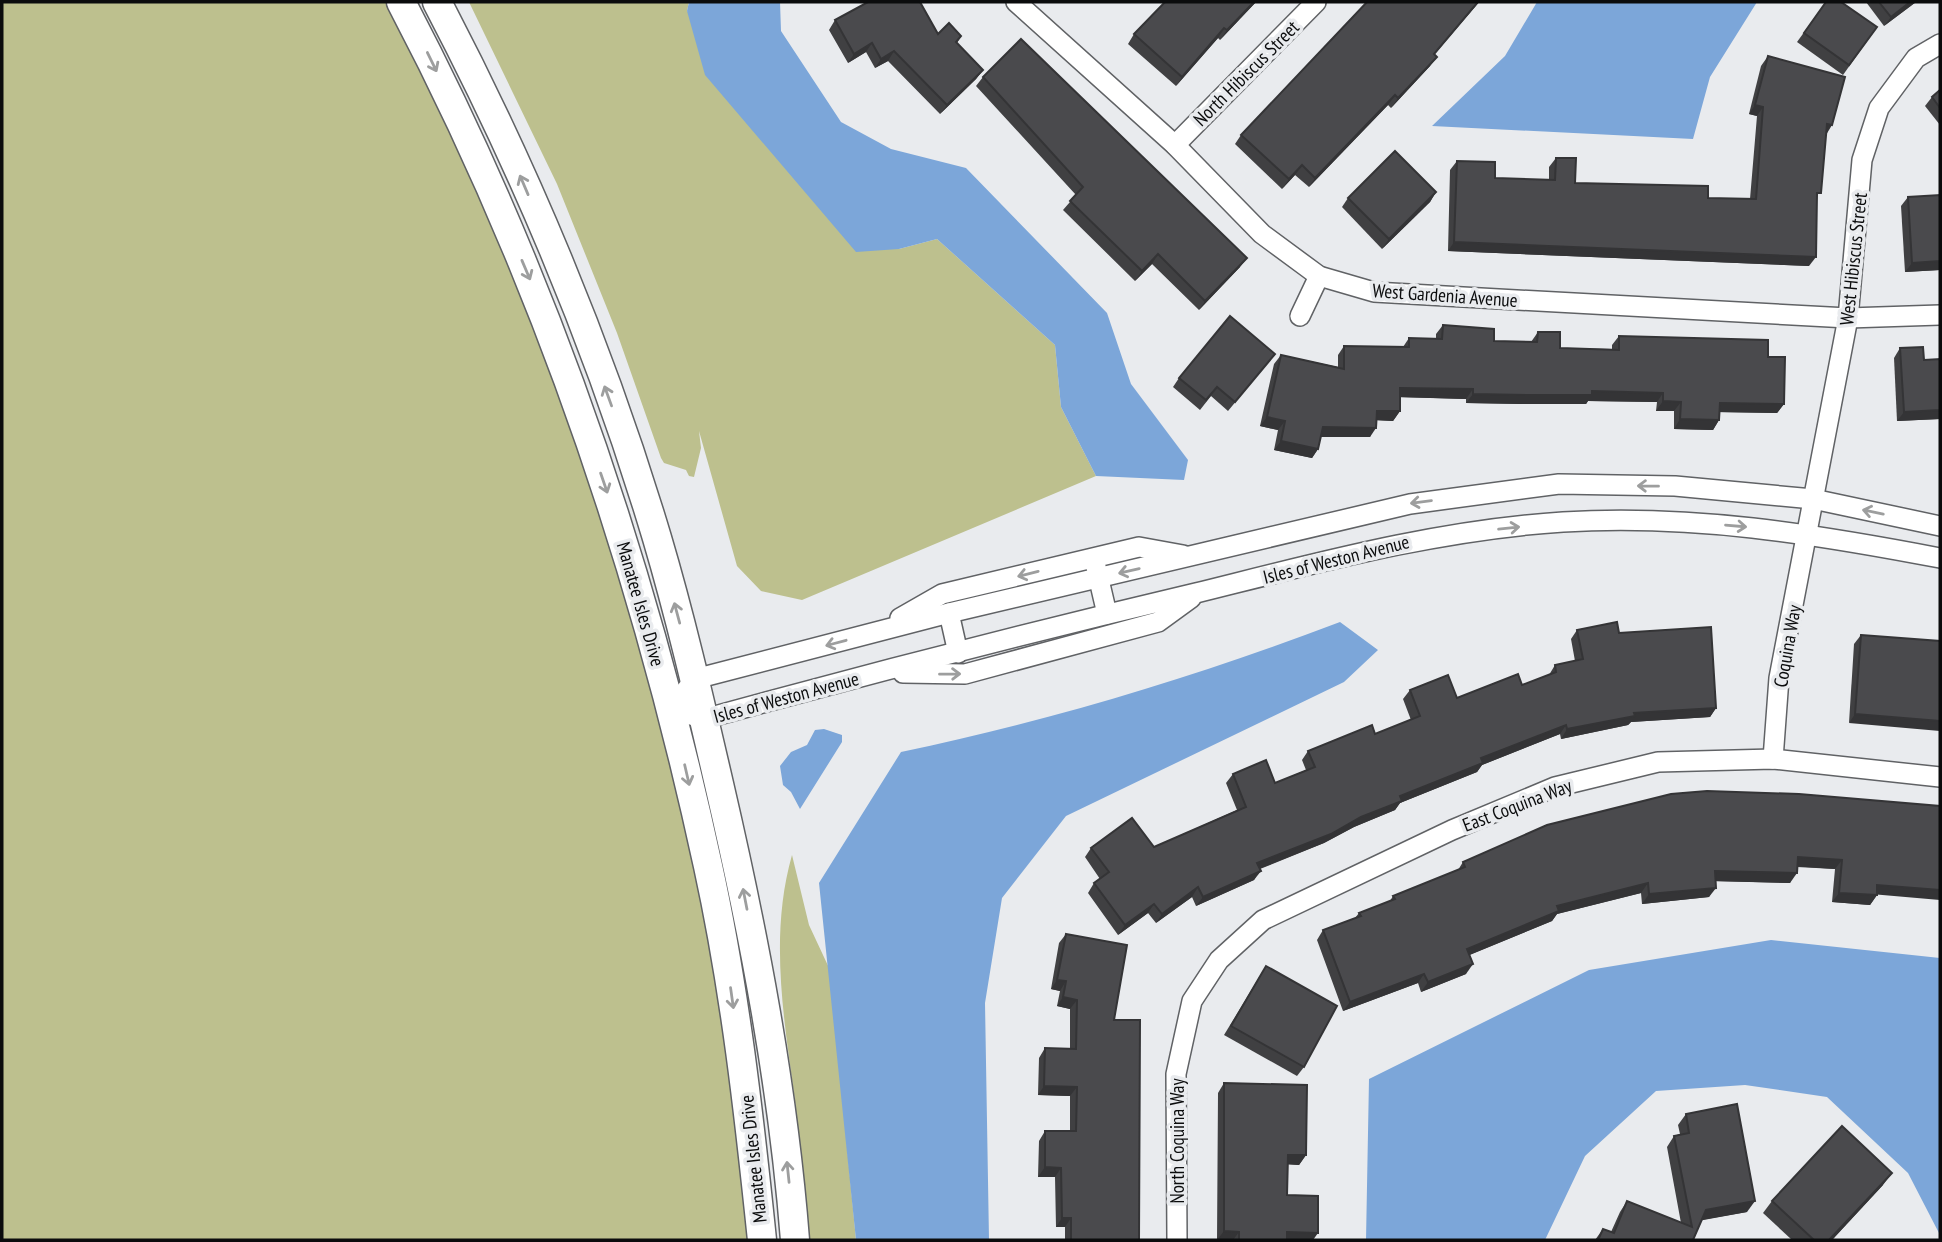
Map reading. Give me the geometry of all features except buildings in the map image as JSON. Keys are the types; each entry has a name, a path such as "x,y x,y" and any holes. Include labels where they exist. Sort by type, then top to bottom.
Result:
{"street":[{"name":"Manatee Isles Drive","path":"401,2 494,194 545,317 618,522 671,709 709,868 747,1100 762,1240"},
{"name":"Manatee Isles Drive","path":"438,2 523,181 577,313 656,537 695,679 760,975 779,1087 795,1240"},
{"name":"West Gardenia Avenue","path":"1016,2 1175,145 1262,234 1319,276 1374,292 1848,318 1940,315"},
{"name":"North Hibiscus Street","path":"1175,145 1316,2"},
{"name":"West Hibiscus Street","path":"1807,533 1848,318 1862,160 1879,108 1916,58 1940,44"},
{"path":"1300,316 1319,276"},
{"name":"Isles of Weston Avenue","path":"1940,526 1813,499 1675,486 1559,484 1410,504 949,612 695,679 671,709 704,719 1107,614 1422,538 1562,522 1678,521 1807,533 1940,558"},
{"name":"Coquina Way","path":"1773,759 1779,678 1807,533"},
{"path":"875,632 943,594 1139,547 1191,557"},
{"path":"1094,558 1107,614"},
{"path":"881,672 965,674 1158,622 1202,591"},
{"path":"949,612 958,653"},
{"name":"East Coquina Way","path":"1192,1001 1219,960 1263,920 1452,830 1555,787 1658,762 1773,759 1940,777"},
{"name":"North Coquina Way","path":"1177,1240 1176,1074 1192,1001"}],"green space":[{"path":"2,2 401,2 494,194 671,709 762,1240 2,1240"},
{"path":"469,2 689,2 687,11 899,249 937,239 1055,345 1061,407 1096,476 802,600 761,591 737,566 699,431 701,448 694,477 689,476 686,470 664,463 661,458 617,333 557,184"},
{"path":"792,855 809,925 830,970 856,1240 806,1240 797,1118 781,978 781,916"}],"water":[{"path":"689,2 780,2 781,31 841,122 891,149 966,168 1107,313 1131,384 1188,460 1184,480 1096,476 1061,407 1055,345 937,239 899,249 856,252 705,75 687,11"},
{"path":"1537,2 1757,2 1710,77 1693,139 1432,126 1505,56"},
{"path":"1340,622 1378,650 1344,682 1066,816 1002,898 985,1003 989,1240 856,1240 819,883 901,752 1123,696"},
{"path":"824,729 842,735 842,742 800,809 791,792 783,785 780,766 791,752 807,745 815,730"},
{"path":"1771,940 1940,958 1940,1235 1908,1173 1827,1097 1745,1085 1656,1091 1585,1156 1545,1240 1366,1240 1369,1079 1589,970"}]}
